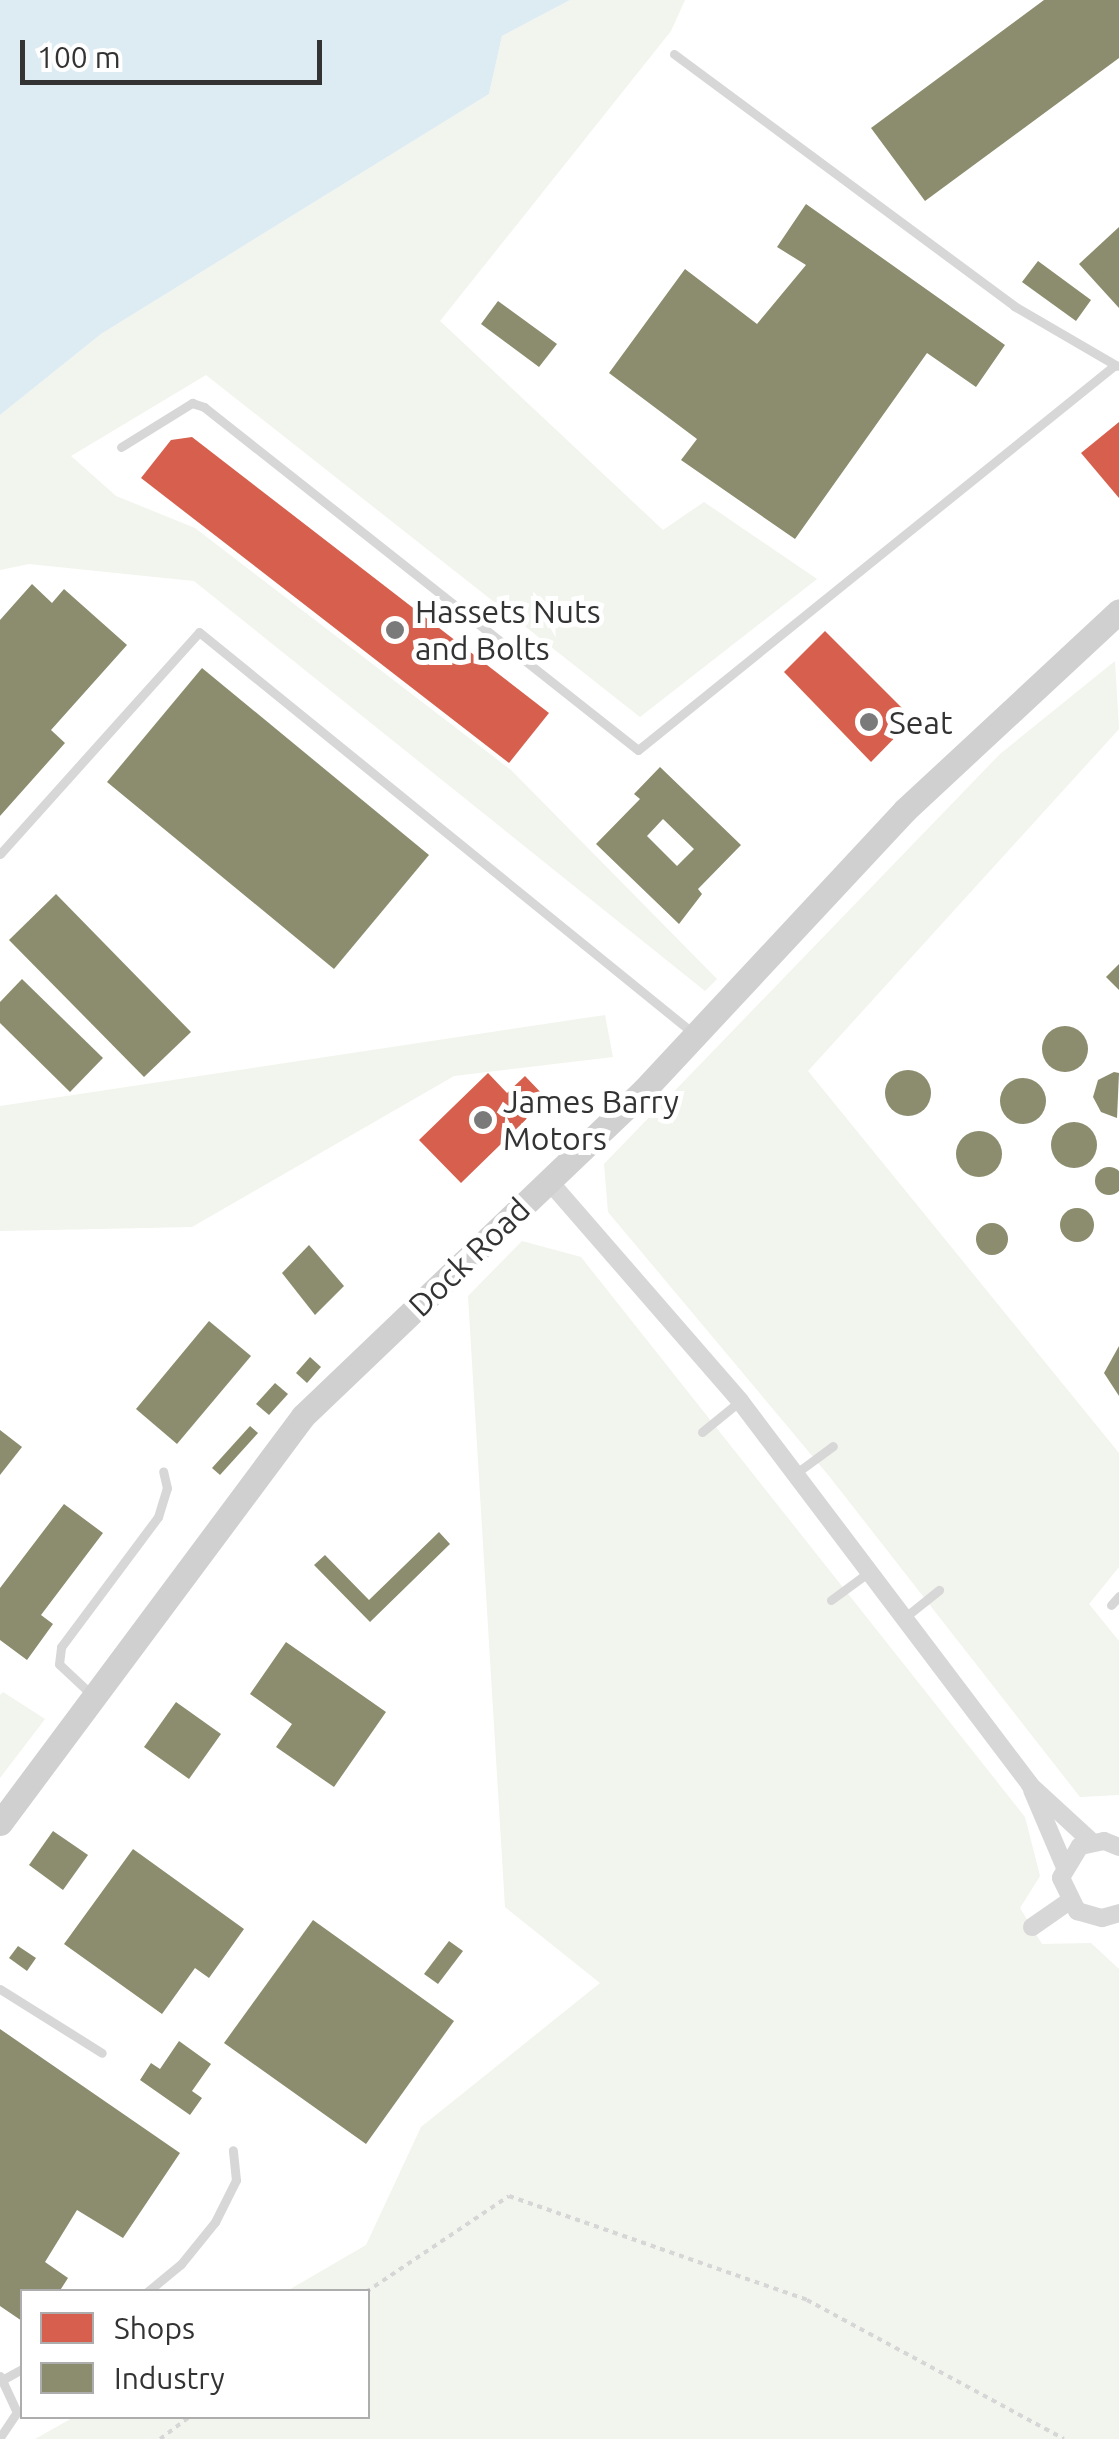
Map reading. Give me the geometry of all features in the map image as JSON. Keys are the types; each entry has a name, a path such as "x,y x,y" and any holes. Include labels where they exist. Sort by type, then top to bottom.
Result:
{"main road":[{"name":"Dock Road","path":"0,1823 303,1416 695,1034 905,810 1116,619"}],"street":[{"path":"548,1181 740,1401 1030,1785 1064,1865 1068,1902 1089,1917 1118,1917"},
{"path":"1030,1785 1108,1841 1064,1865"},
{"path":"1032,1927 1068,1902"}],"lane":[{"path":"121,446 192,404 204,407 638,750 1117,366 1014,306 674,54"},
{"path":"0,854 199,632 695,1034"},
{"path":"702,1432 740,1401"},
{"path":"796,1474 833,1446"},
{"path":"94,1696 59,1664 62,1647 158,1517 167,1488 164,1470"},
{"path":"831,1600 869,1572"},
{"path":"904,1618 939,1590"},
{"path":"0,1989 102,2052"},
{"path":"151,2289 215,2222 236,2180 233,2150"},
{"path":"0,2437 17,2412 1,2378"}],"path":[{"path":"370,2289 509,2196 808,2300 1064,2439"},
{"path":"160,2439 186,2419"}],"shaded area":[{"path":"0,0 570,0 502,36 489,94 101,334 0,415"},
{"path":"570,0 685,0 671,31 440,321 663,530 704,502 817,579 640,717 206,375 71,456 116,496 195,528 511,770 717,979 705,991 194,581 29,564 0,570 0,415 101,334 489,94 502,36"},
{"path":"1115,661 1119,729 808,1071 1119,1453 1119,1567 1089,1604 1119,1641 1119,1795 1080,1797 829,1476 608,1212 604,1164 1000,754"},
{"path":"605,1015 613,1057 454,1076 192,1227 0,1231 0,1106"},
{"path":"522,1241 581,1257 1025,1817 1040,1876 1020,1908 1042,1944 1091,1943 1119,1969 1119,2439 35,2439 70,2419 370,2419 370,2289 290,2289 366,2245 421,2127 600,1983 505,1907 468,1296"},
{"path":"3,1692 45,1719 0,1778 0,1695"}],"building: Shops":[{"path":"1119,422 1119,498 1081,453"},
{"path":"192,437 549,713 509,763 141,478 171,440"},
{"path":"825,631 913,719 871,762 784,672"},
{"name":"James Barry Motors","path":"488,1073 507,1093 525,1076 547,1099 461,1183 419,1140"}],"building: Industry":[{"path":"1044,0 1119,0 1119,58 925,201 871,128"},
{"path":"806,204 1005,345 976,387 927,353 795,539 681,460 697,439 609,373 685,269 757,324 806,265 777,247"},
{"path":"1119,227 1119,308 1079,264"},
{"path":"1038,261 1091,300 1076,321 1022,282"},
{"path":"498,301 557,344 539,367 481,324"},
{"path":"32,584 52,603 64,589 127,645 51,730 65,743 0,816 0,620"},
{"path":"202,668 429,855 334,969 107,782"},
{"path":"660,767 741,845 698,889 702,894 679,924 596,844 640,799 634,794","holes":["663,819 694,849 677,866 647,836"]},
{"path":"56,894 191,1032 144,1077 9,940"},
{"path":"1119,964 1119,990 1106,977"},
{"path":"22,979 103,1058 70,1092 0,1023 0,1002"},
{"path":"1065,1026 1081,1033 1088,1049 1081,1065 1065,1072 1049,1065 1042,1049 1049,1033"},
{"path":"908,1070 924,1077 931,1093 924,1109 908,1116 892,1109 885,1093 892,1077"},
{"path":"1119,1073 1117,1118 1101,1112 1093,1097 1098,1080"},
{"path":"1023,1078 1039,1085 1046,1101 1039,1117 1023,1124 1007,1117 1000,1101 1007,1085"},
{"path":"1074,1122 1090,1129 1097,1145 1090,1161 1074,1168 1058,1161 1051,1145 1058,1129"},
{"path":"979,1131 995,1138 1002,1154 995,1170 979,1177 963,1170 956,1154 963,1138"},
{"path":"1109,1167 1119,1171 1119,1191 1109,1195 1099,1191 1095,1181 1099,1171"},
{"path":"1077,1208 1089,1213 1094,1225 1089,1237 1077,1242 1065,1237 1060,1225 1065,1213"},
{"path":"992,1223 1003,1228 1008,1239 1003,1250 992,1255 981,1250 976,1239 981,1228"},
{"path":"309,1245 344,1286 315,1315 282,1273"},
{"path":"209,1321 251,1356 177,1444 136,1409"},
{"path":"1119,1346 1119,1396 1104,1373"},
{"path":"310,1357 321,1367 307,1383 296,1373"},
{"path":"275,1383 288,1394 269,1415 256,1404"},
{"path":"250,1426 258,1433 220,1475 212,1468"},
{"path":"0,1430 22,1447 0,1475"},
{"path":"64,1504 103,1533 41,1615 53,1624 27,1660 0,1640 0,1588"},
{"path":"439,1532 450,1544 370,1622 314,1565 325,1555 369,1600"},
{"path":"286,1642 386,1712 334,1787 276,1747 292,1724 250,1694"},
{"path":"176,1702 221,1734 189,1779 144,1747"},
{"path":"53,1831 88,1855 63,1890 29,1865"},
{"path":"133,1849 244,1929 209,1978 195,1968 162,2014 64,1944"},
{"path":"313,1920 454,2021 366,2144 224,2043"},
{"path":"449,1941 463,1951 438,1984 424,1974"},
{"path":"18,1946 36,1958 27,1971 9,1958"},
{"path":"0,2029 180,2153 123,2238 77,2210 45,2262 68,2278 61,2289 20,2289 20,2320 0,2306"},
{"path":"179,2041 211,2064 192,2091 202,2098 190,2115 140,2080 151,2063 160,2069"}],"place":[{"name":"Hassets Nuts and Bolts","path":"395,630"},
{"name":"Seat","path":"869,722"},
{"name":"James Barry Motors","path":"483,1120"}]}
